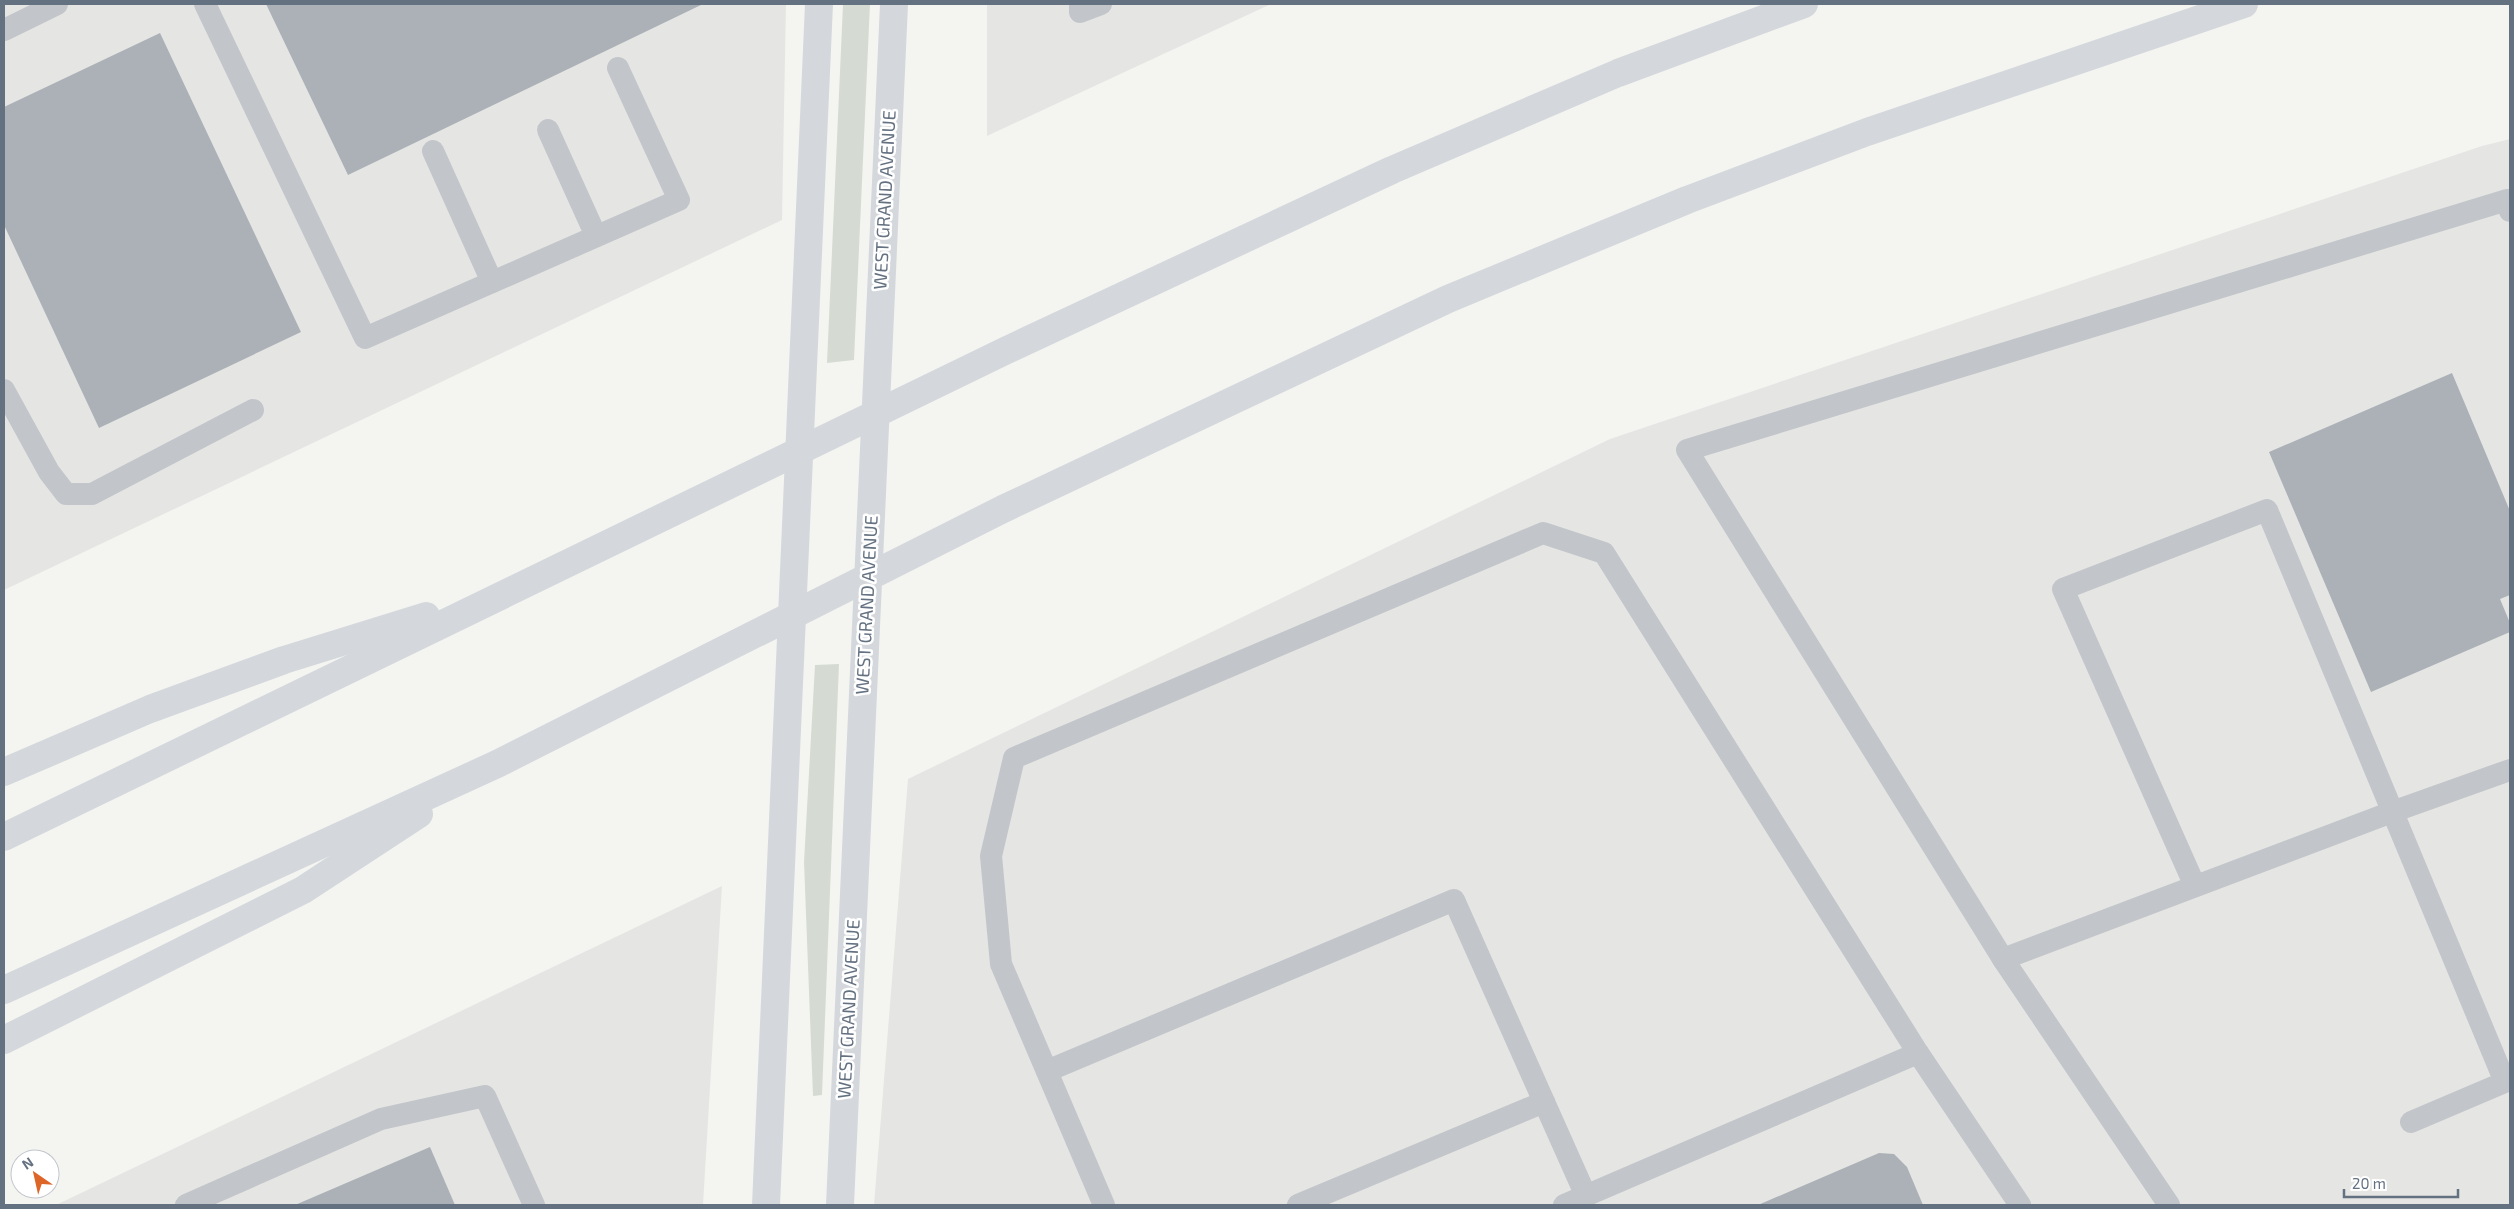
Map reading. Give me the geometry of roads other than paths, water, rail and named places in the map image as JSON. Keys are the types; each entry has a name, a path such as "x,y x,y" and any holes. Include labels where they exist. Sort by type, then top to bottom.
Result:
{"main road":[{"path":"766,1205 818,4"},
{"name":"WEST GRAND AVENUE","path":"840,1205 894,4"},
{"path":"4,837 1007,350 1392,170 1618,73 1804,4"},
{"path":"4,990 496,764 1003,509 1448,299 1686,200 1868,132 2244,4"},
{"path":"4,772 150,709 284,660 513,589"},
{"path":"4,1040 303,890 496,764"}],"lane":[{"path":"4,30 57,4"},
{"path":"205,4 365,338 679,200 618,68"},
{"path":"1080,4 1080,12 1101,4"},
{"path":"548,130 596,236"},
{"path":"433,150 492,282"},
{"path":"2169,1205 2003,959 1687,450 2509,204"},
{"path":"4,390 49,472 66,494 92,494 253,410"},
{"path":"2195,886 2063,589 2268,510 2505,1082 2411,1122"},
{"path":"1104,1205 1001,964 991,856 1014,758 1542,533 1604,553 1918,1053 2020,1205"},
{"path":"2003,959 2392,812 2510,770"},
{"path":"1047,1071 1454,900 1586,1196"},
{"path":"1564,1205 1918,1053"},
{"path":"186,1205 381,1119 485,1096 534,1205"},
{"path":"1298,1205 1544,1102"}]}
